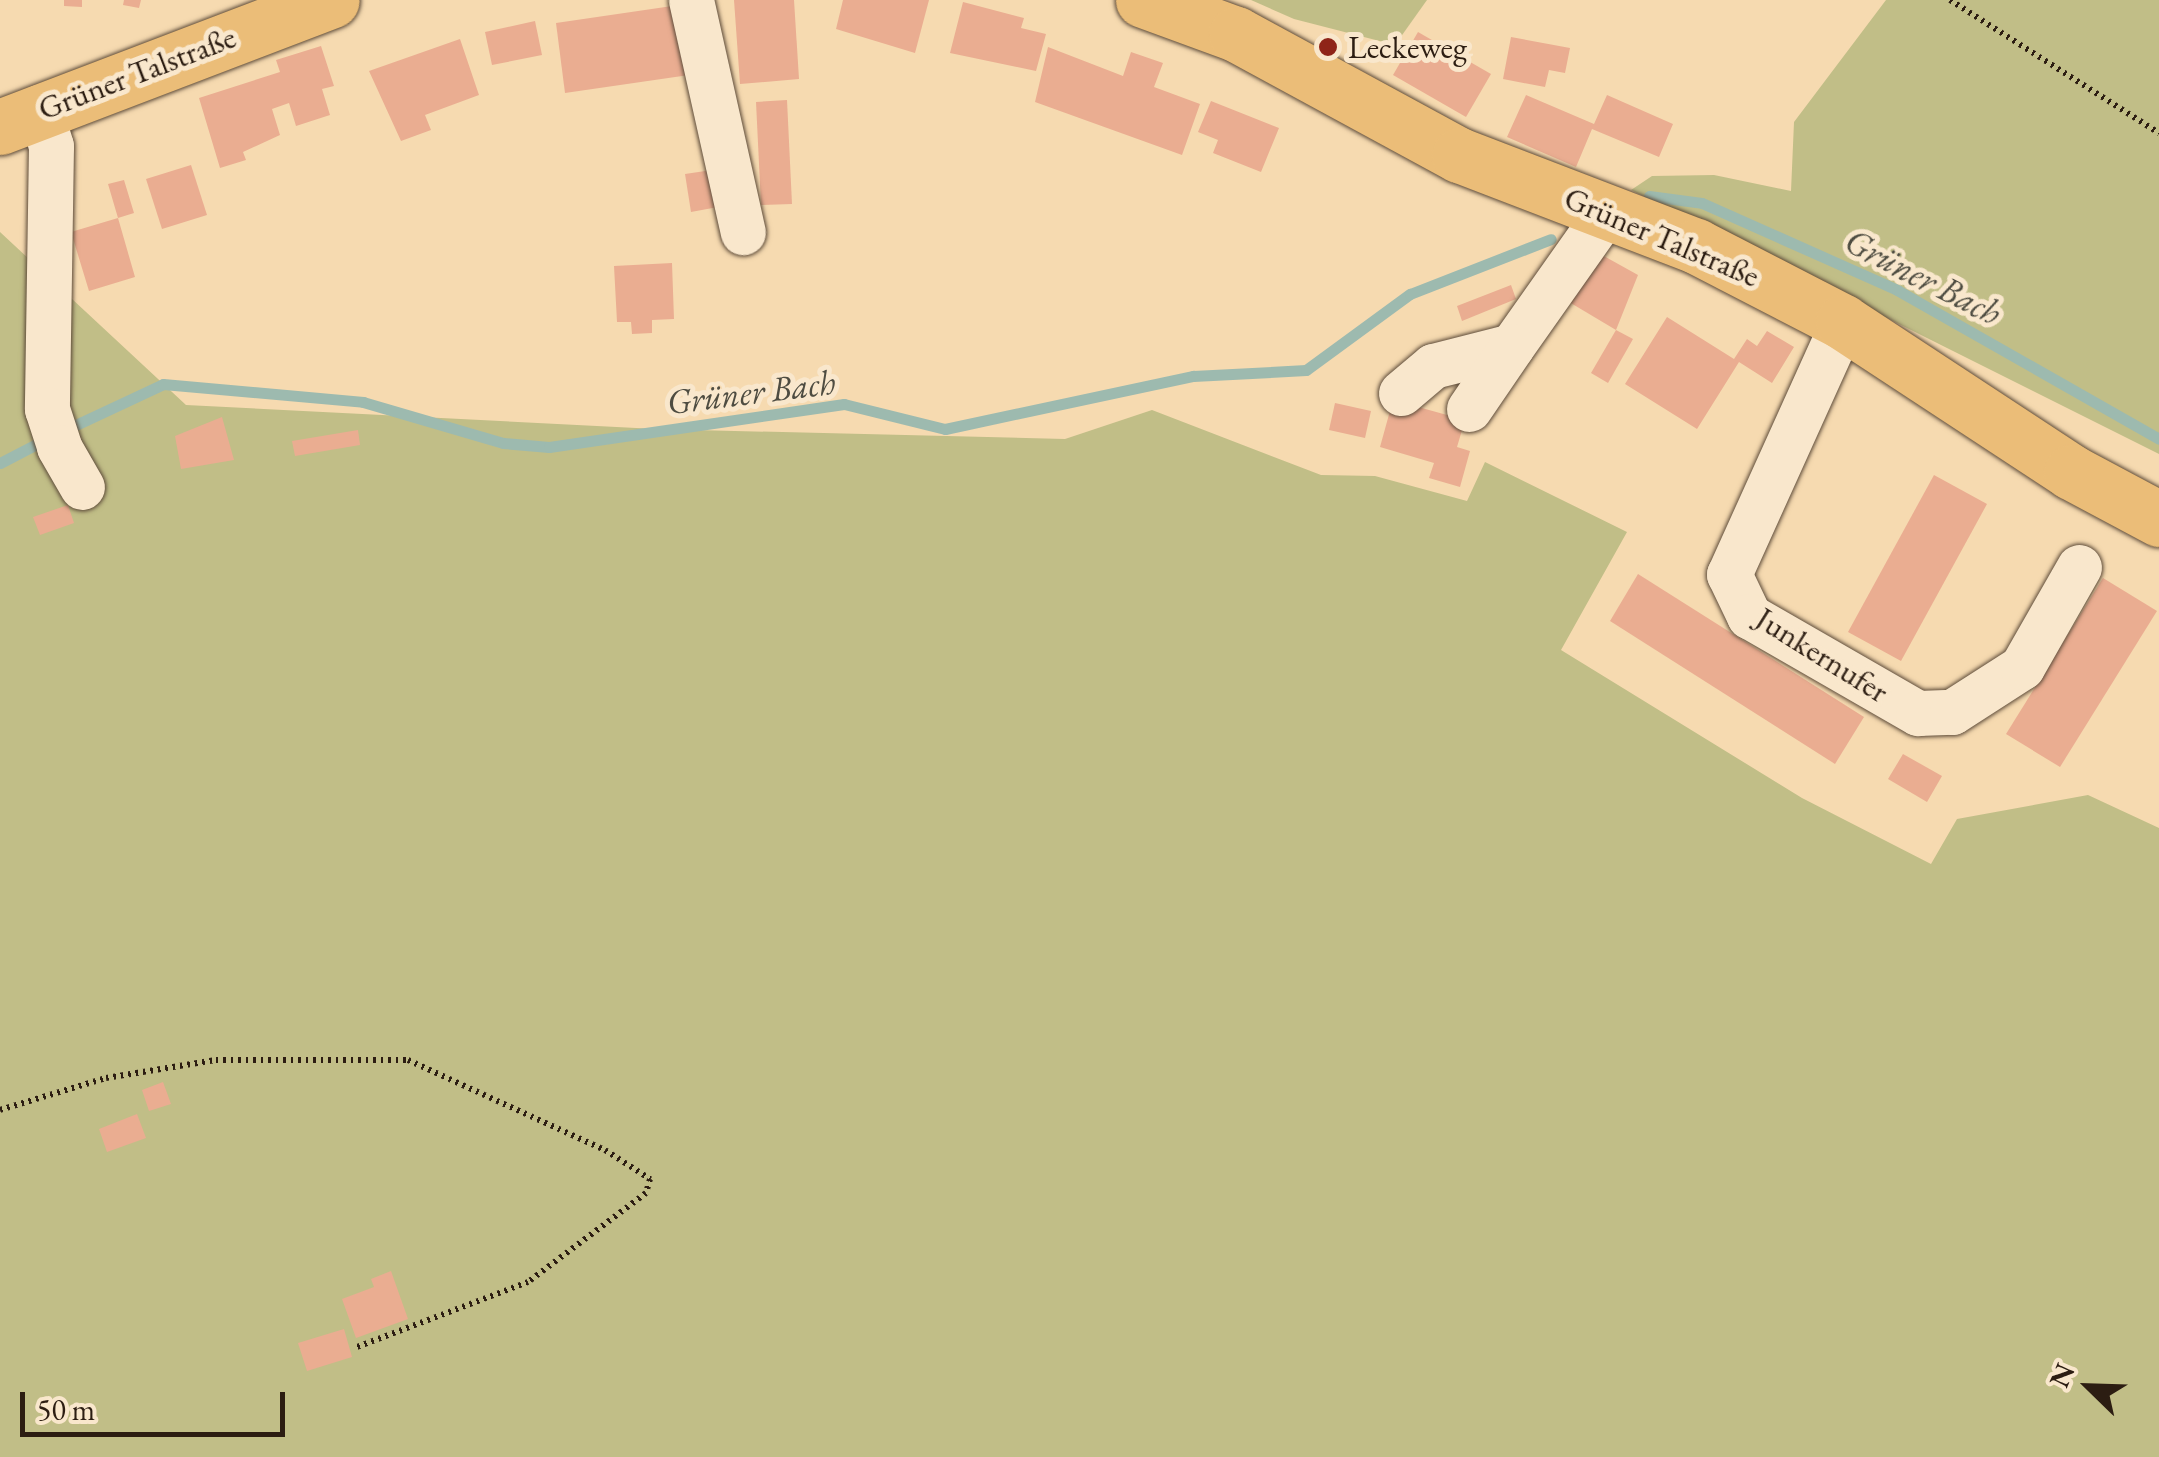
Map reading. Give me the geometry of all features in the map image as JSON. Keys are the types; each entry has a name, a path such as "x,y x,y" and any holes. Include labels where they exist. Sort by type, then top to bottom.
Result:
{"main road":[{"name":"Grüner Talstraße","path":"20,117 332,0"},
{"name":"Grüner Talstraße","path":"1143,0 1236,34 1459,155 1696,246 1843,322 2071,472 2159,519"}],"street":[{"path":"691,0 743,232"},
{"path":"20,117 51,146 44,310 55,437 82,487"},
{"path":"1470,409 1608,210"},
{"name":"Junkernufer","path":"1843,322 1729,574 1749,616 1918,714 1952,712 2022,667 2079,567"},
{"path":"1401,392 1433,366 1512,346"}],"path":[{"path":"1950,0 2159,133"},
{"path":"0,1110 106,1078 216,1060 408,1060 605,1150 650,1179 646,1193 528,1282 357,1348"}],"shaded area":[{"path":"1251,0 1427,0 1395,45 1294,19"},
{"path":"1886,0 2159,0 2159,454 1631,190 1652,176 1714,175 1791,191 1794,122"},
{"path":"0,232 186,405 656,429 1065,439 1152,410 1321,475 1375,476 1467,501 1485,462 1627,532 1561,650 1802,798 1931,864 1957,819 2088,795 2159,828 2159,1457 0,1457"}],"building":[{"path":"64,0 82,0 82,7 64,6"},
{"path":"124,0 141,0 139,8 123,5"},
{"path":"734,0 794,0 799,79 740,84"},
{"path":"843,0 929,0 915,53 836,29"},
{"path":"963,2 1024,18 1021,28 1046,34 1036,71 950,53"},
{"path":"679,5 689,75 565,93 556,23"},
{"path":"535,21 542,55 492,65 485,32"},
{"path":"1418,32 1491,74 1466,117 1393,75"},
{"path":"1511,37 1570,48 1565,73 1549,70 1545,87 1503,79"},
{"path":"460,39 479,95 425,115 431,130 401,141 369,71"},
{"path":"321,46 334,86 322,89 330,115 296,126 289,103 272,109 280,135 243,152 246,160 220,168 199,98 280,72 276,60"},
{"path":"1048,47 1123,76 1131,52 1163,63 1154,87 1200,104 1182,155 1035,102"},
{"path":"1526,95 1594,124 1607,95 1673,124 1659,157 1592,129 1576,167 1507,137"},
{"path":"787,100 792,204 761,205 756,102"},
{"path":"1211,101 1279,128 1261,172 1213,153 1218,140 1198,132"},
{"path":"191,165 207,215 162,229 146,179"},
{"path":"712,170 718,207 691,212 685,174"},
{"path":"124,180 134,213 118,218 108,184"},
{"path":"118,218 135,277 89,291 71,232"},
{"path":"1593,250 1638,275 1616,330 1564,299"},
{"path":"672,263 674,319 652,320 652,333 632,334 631,322 617,322 614,266"},
{"path":"1511,285 1516,299 1462,321 1457,306"},
{"path":"1667,317 1734,359 1747,339 1757,346 1767,331 1794,347 1772,383 1739,362 1697,429 1625,384"},
{"path":"1616,330 1633,339 1608,383 1591,373"},
{"path":"1393,400 1465,420 1457,447 1470,451 1460,487 1429,478 1434,463 1380,447"},
{"path":"1335,403 1371,411 1365,438 1329,430"},
{"path":"222,417 234,460 181,469 175,436"},
{"path":"358,430 360,445 295,456 292,441"},
{"path":"1934,475 1987,504 1901,661 1848,632"},
{"path":"68,505 74,523 40,535 33,517"},
{"path":"1638,574 1864,717 1835,764 1610,621"},
{"path":"2103,578 2157,611 2060,767 2006,734"},
{"path":"1903,754 1942,776 1927,802 1888,779"},
{"path":"163,1082 171,1104 149,1111 142,1090"},
{"path":"137,1114 146,1138 107,1152 99,1129"},
{"path":"391,1271 408,1319 356,1338 342,1299 374,1287 371,1279"},
{"path":"344,1329 352,1357 307,1371 298,1343"}],"waterway":[{"name":"Grüner Bach","path":"1649,196 1702,203 1897,290 2159,439"},
{"name":"Grüner Bach","path":"65,430 163,384 363,402 503,443 549,447 844,404 945,429 1193,376 1306,370 1410,294 1551,239"},
{"name":"Grüner Bach","path":"0,463 48,438"}],"place":[{"name":"Leckeweg","path":"1328,47"}]}
